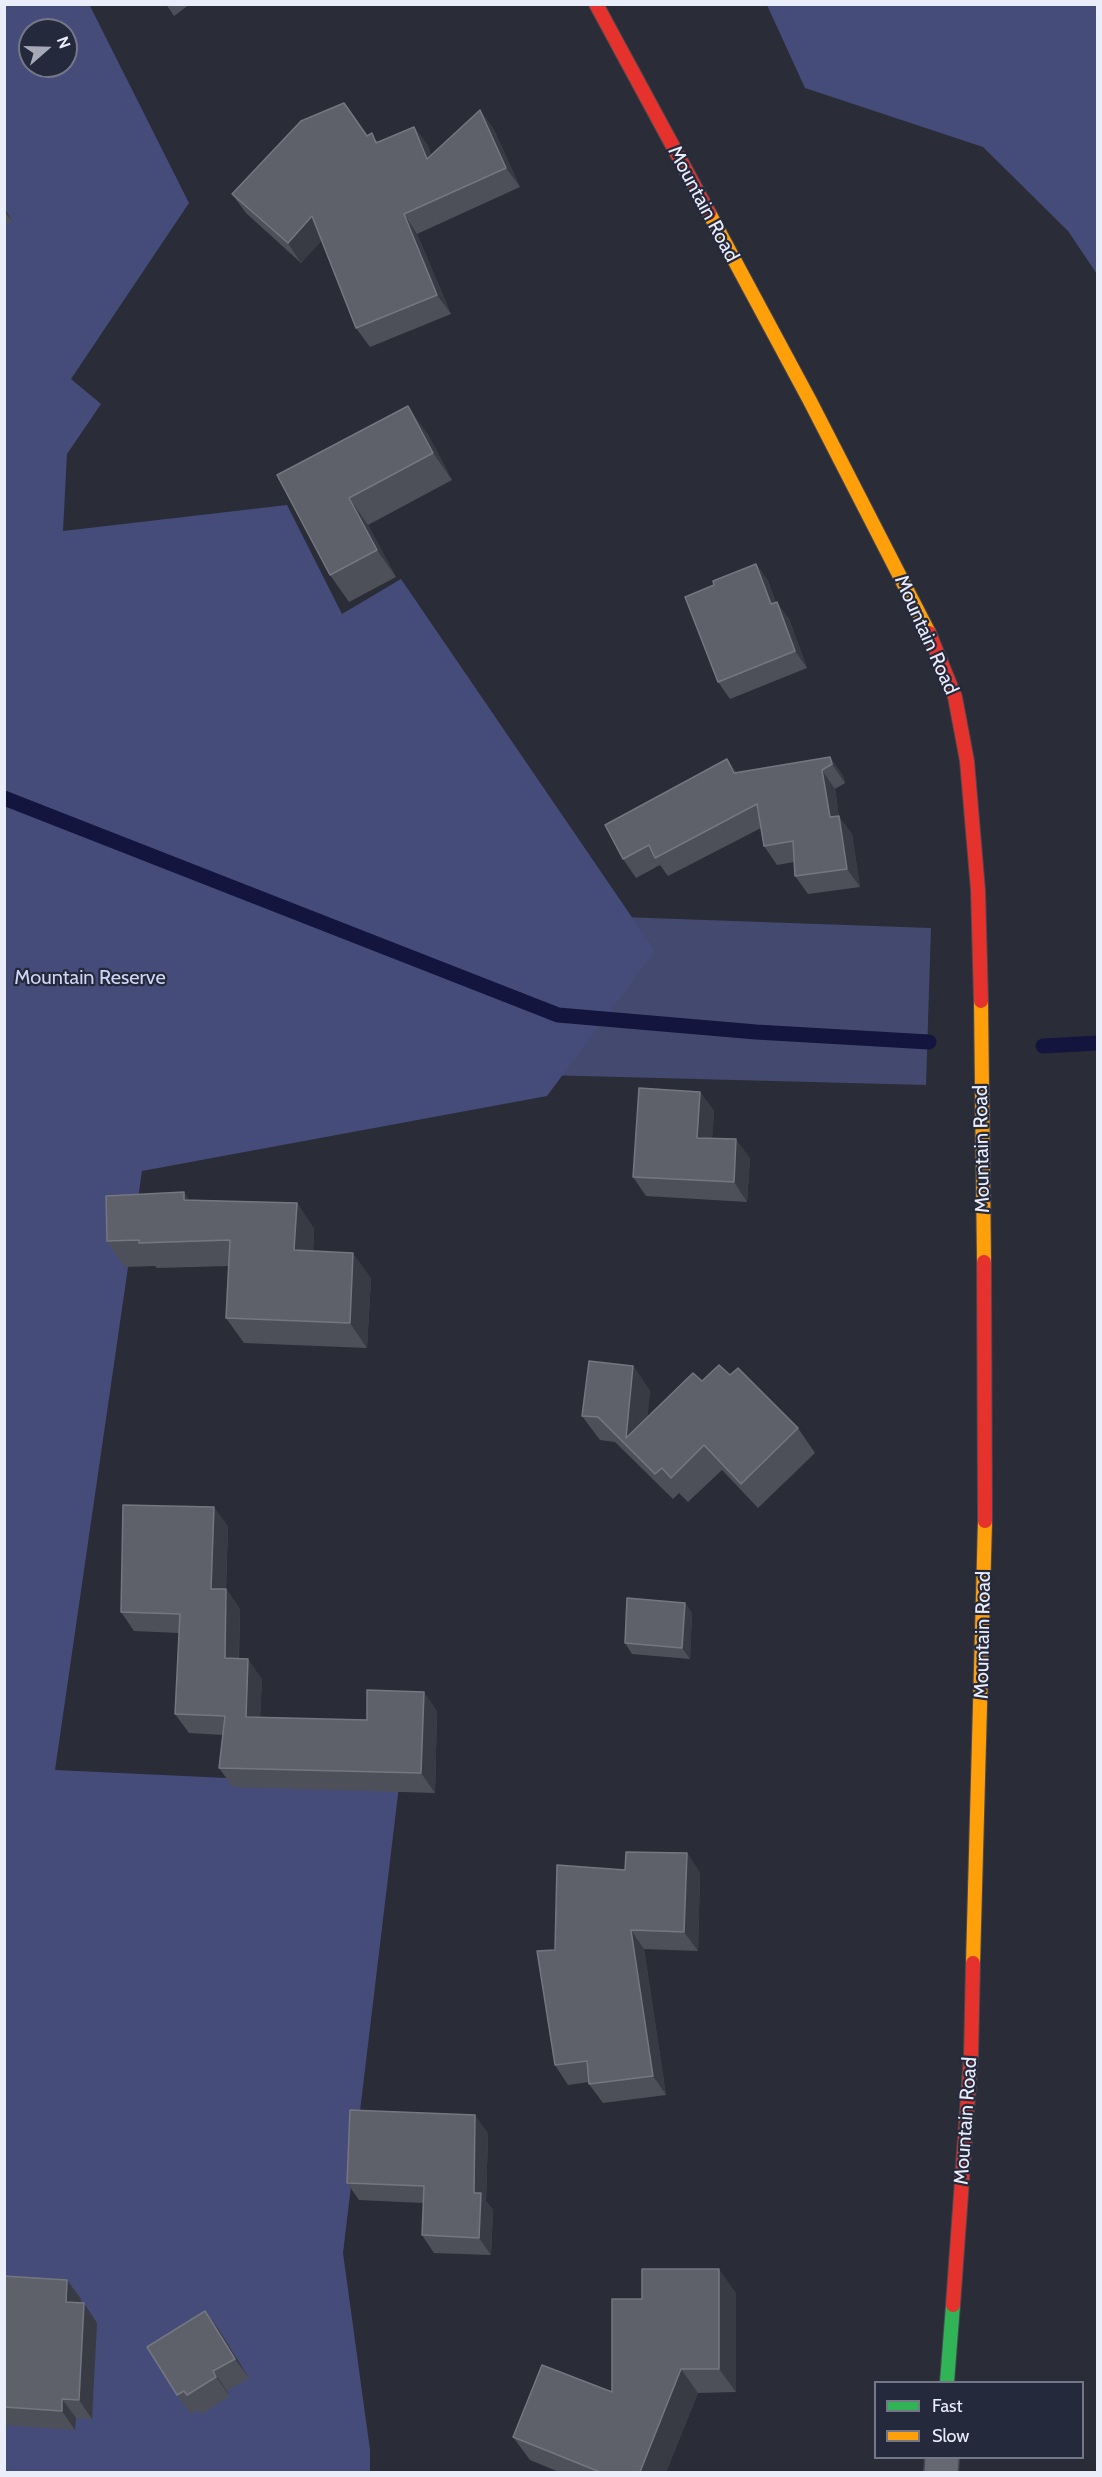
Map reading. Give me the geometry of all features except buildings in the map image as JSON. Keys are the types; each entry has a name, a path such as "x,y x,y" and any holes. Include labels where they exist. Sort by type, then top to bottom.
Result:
{"street":[{"name":"Mountain Road","path":"596,4 810,401 929,634 955,697 967,761 978,890 981,960 986,1502 971,2055 947,2381"}],"green space":[{"path":"89,4 189,203 71,379 101,404 67,454 63,531 287,505 342,614 401,579 655,951 547,1096 142,1171 55,1770 399,1786 343,2253 370,2450 370,2472 5,2472 4,5"},
{"path":"767,5 1097,5 1097,274 1068,231 983,147 805,88"},
{"name":"Mountain Reserve","path":"4,687 116,899 931,928 926,1085 5,1061"}],"waterway":[{"path":"4,798 558,1015 756,1032 929,1042"},
{"path":"1043,1046 1098,1043"}],"traffic: fast":[{"path":"947,2381 953,2305"}],"traffic: slow":[{"path":"709,213 810,401 929,633"},
{"path":"981,1001 984,1262"},
{"path":"973,1963 985,1521"}],"traffic: jam":[{"path":"596,4 709,213"},
{"path":"929,633 955,697 967,761 978,890 981,1001"},
{"path":"984,1262 985,1521"},
{"path":"953,2305 971,2055 973,1963"}]}
